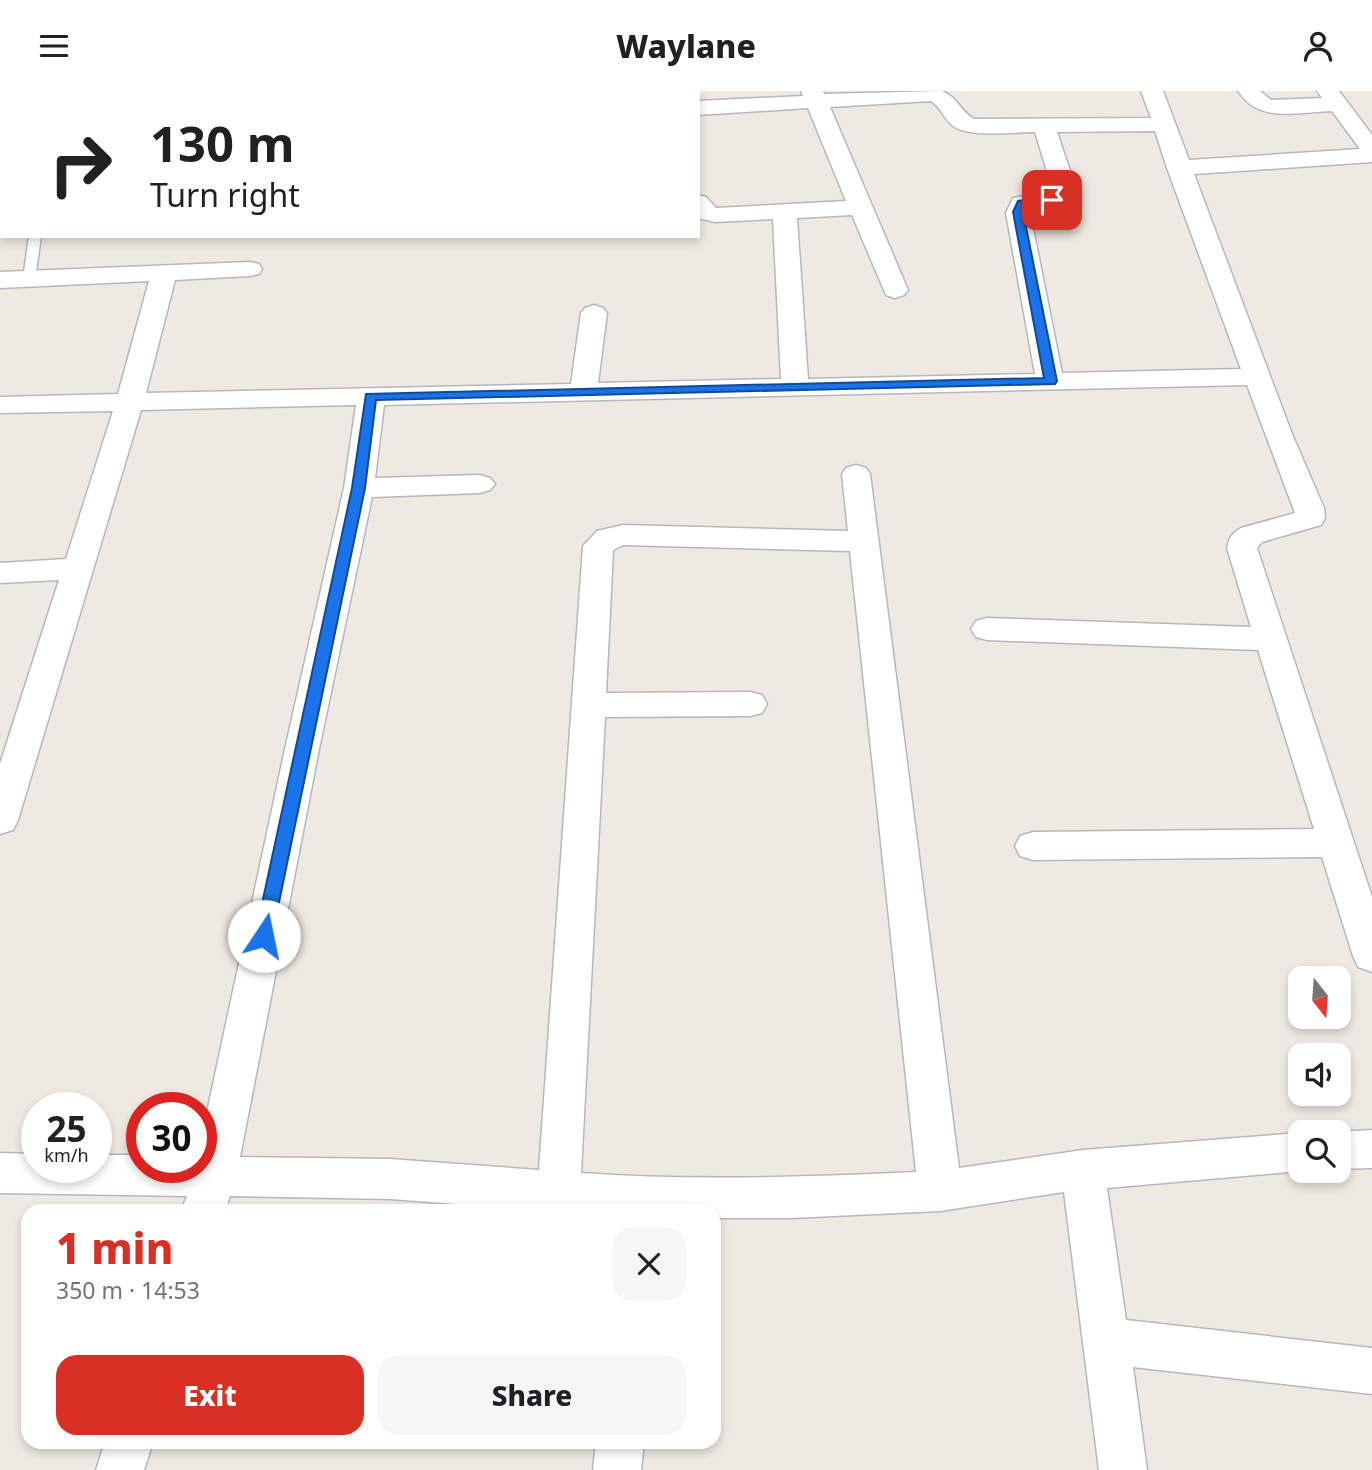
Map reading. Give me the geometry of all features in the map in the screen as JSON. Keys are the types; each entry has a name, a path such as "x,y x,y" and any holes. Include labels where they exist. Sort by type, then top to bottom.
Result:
{"street":[{"path":"1152,91 1256,376 1309,508 1310,518 1298,525 1253,534 1244,539 1242,548 1372,956"},
{"path":"1249,91 1255,100 1267,107 1337,103 1372,113"},
{"path":"700,108 814,95 941,96 962,123 1163,124"},
{"path":"814,95 895,290"},
{"path":"1337,103 1372,152"},
{"path":"1044,125 1065,192 1062,197 1021,203 1018,212 1050,381"},
{"path":"1178,168 1372,152"},
{"path":"700,205 705,212 715,215 860,207"},
{"path":"785,211 795,387"},
{"path":"0,280 250,269"},
{"path":"0,820 130,402 164,273"},
{"path":"583,392 594,313"},
{"path":"0,405 1256,376"},
{"path":"209,1193 359,488 371,397"},
{"path":"856,474 940,1191"},
{"path":"359,488 480,484"},
{"path":"559,1191 598,546 608,538 623,535 864,541"},
{"path":"0,573 78,569"},
{"path":"987,629 1269,639"},
{"path":"589,705 750,704"},
{"path":"1033,846 1337,842"},
{"path":"1351,1150 1372,1149"},
{"path":"0,1173 209,1193 390,1179 559,1191 645,1204 940,1191 1083,1170 1288,1153"},
{"path":"1083,1170 1123,1470"},
{"path":"1105,1341 1372,1371"},
{"path":"120,1470 127,1449"},
{"path":"617,1470 619,1449"}],"lane":[{"path":"29,279 35,238"}],"route":[{"path":"264,936 359,488 371,397 1050,381 1018,207 1021,203 1030,201 1052,200"}]}
